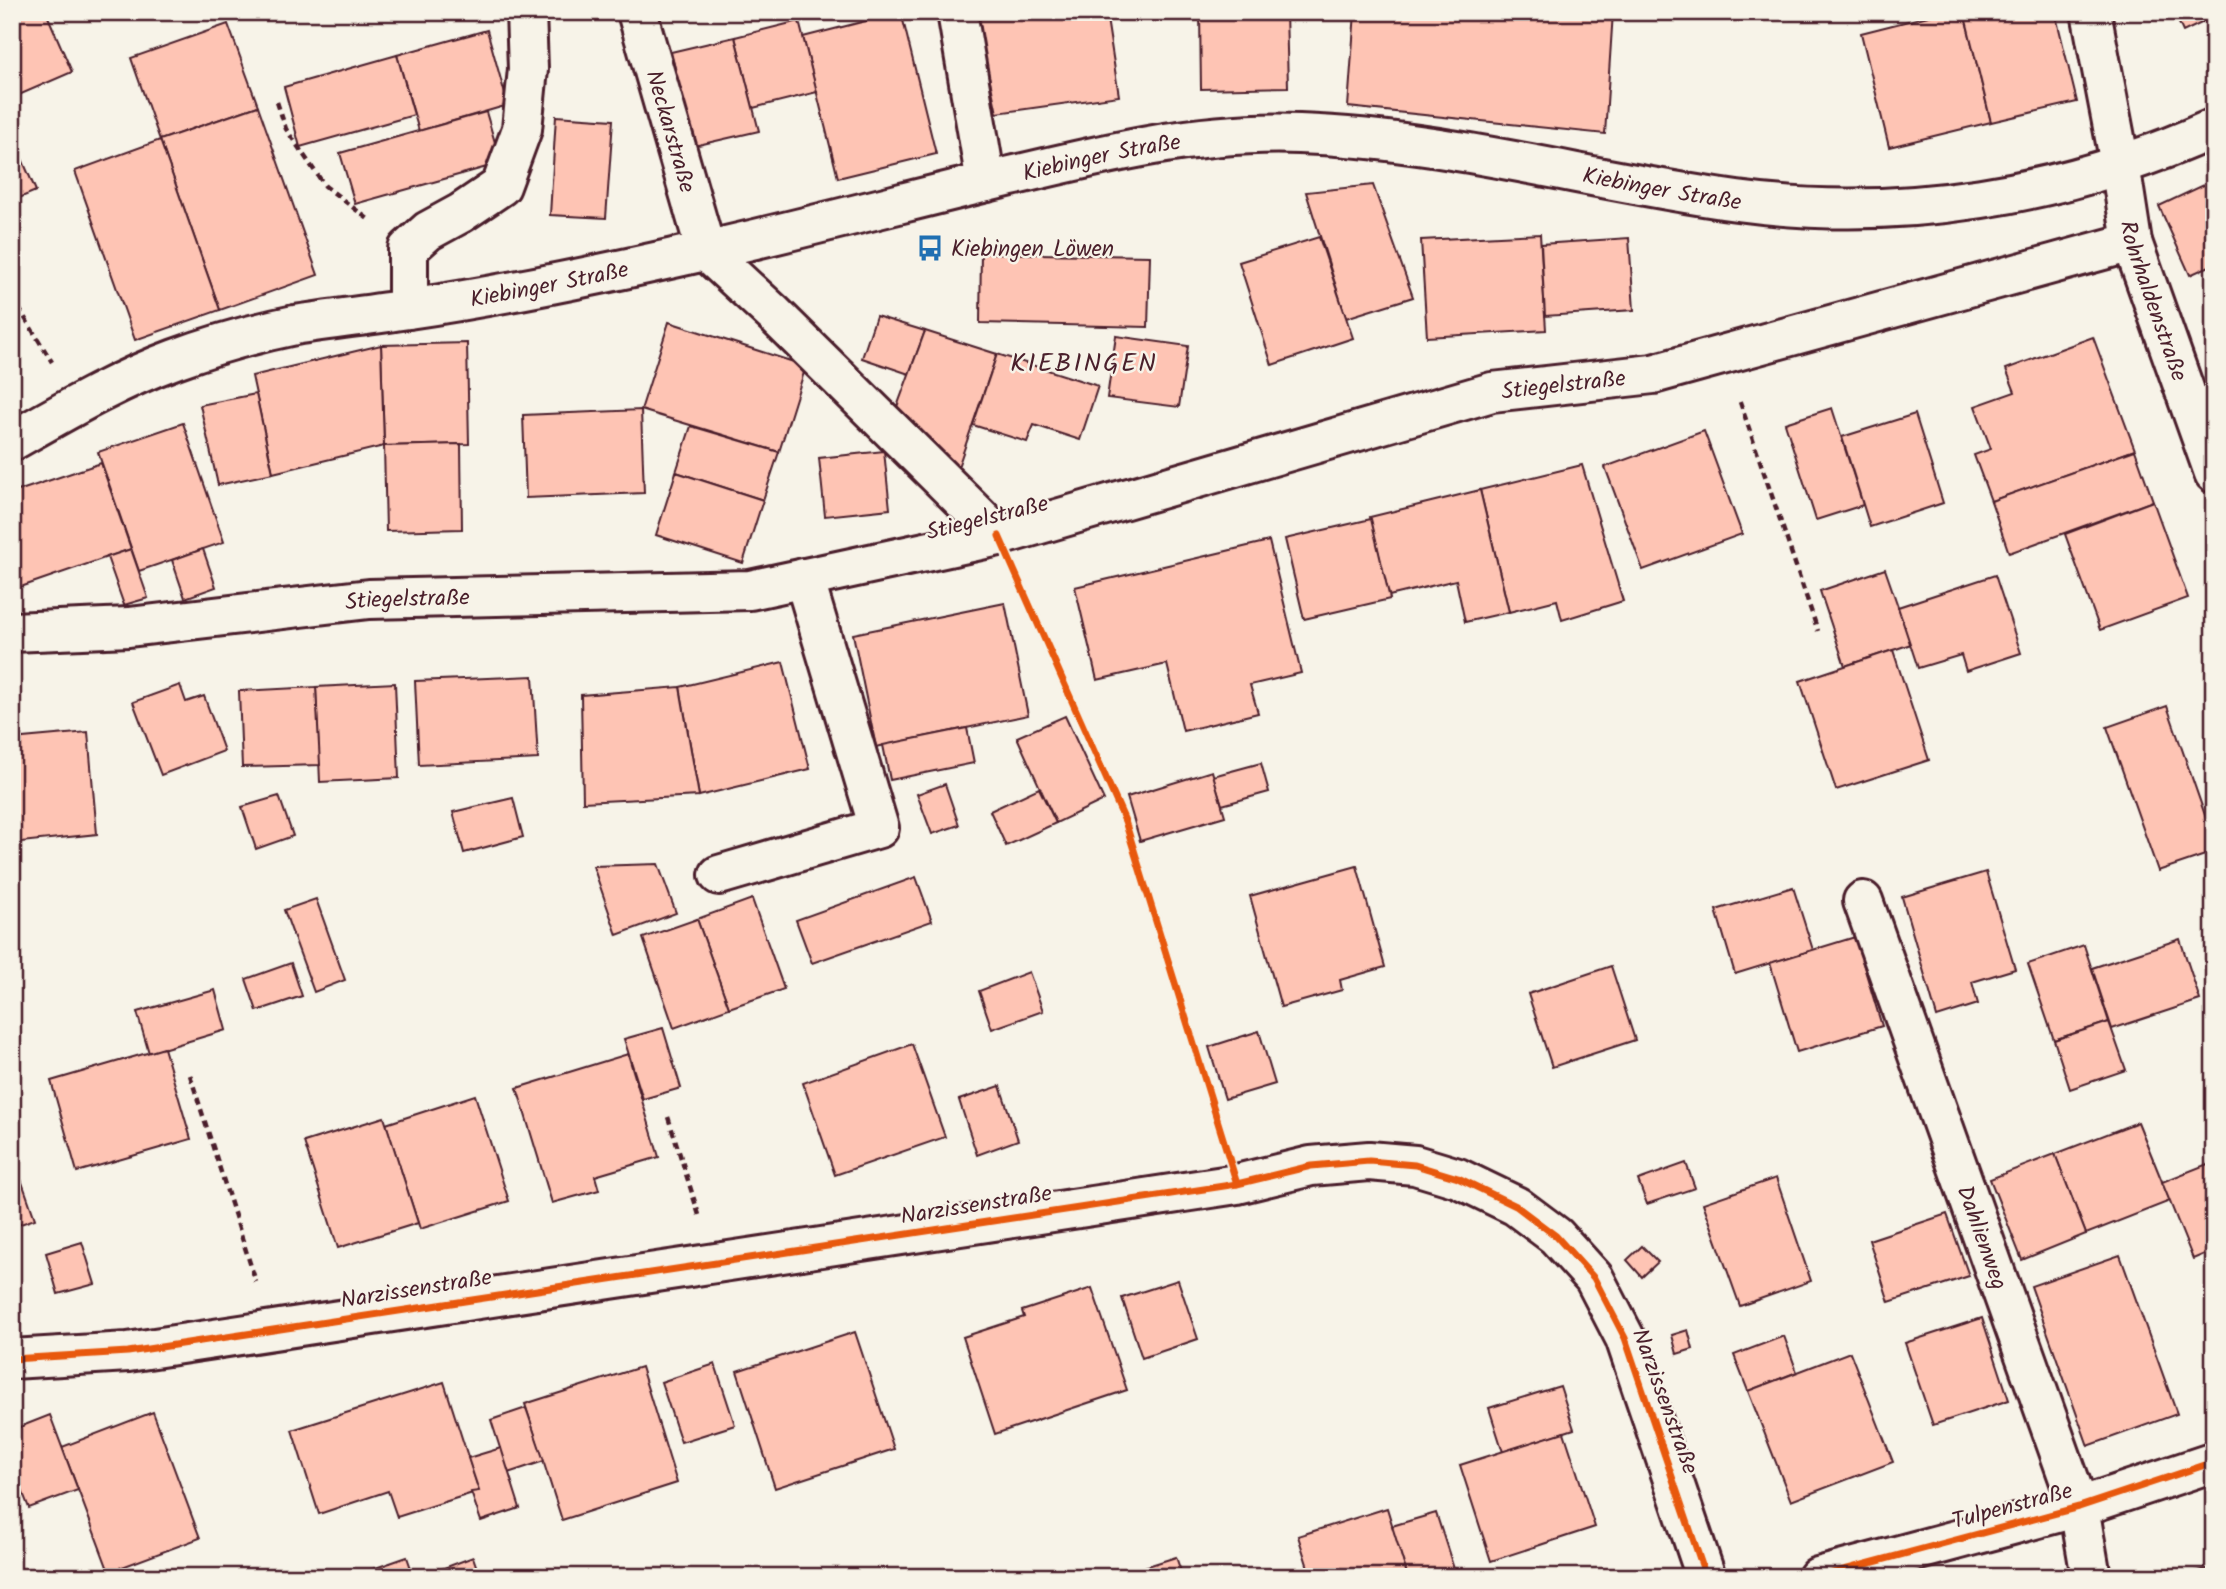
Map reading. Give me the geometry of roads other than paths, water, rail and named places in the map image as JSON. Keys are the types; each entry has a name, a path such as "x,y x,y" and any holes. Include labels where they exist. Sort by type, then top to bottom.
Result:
{"street":[{"path":"408,309 408,249 428,231 461,213 500,186 523,129 528,69 526,12"},
{"name":"Neckarstraße","path":"637,12 706,251"},
{"path":"957,12 986,182"},
{"name":"Rohrhaldenstraße","path":"2091,12 2132,242 2214,473"},
{"name":"Kiebinger Straße","path":"12,441 113,386 173,360 235,340 292,326 537,287 706,251 1070,162 1155,145 1230,135 1300,134 1374,140 1570,170 1734,201 1825,209 1968,202 2037,188 2120,164 2214,128"},
{"name":"Stiegelstraße","path":"12,632 129,627 369,598 750,590 999,536 1492,392 1653,374 2132,242"},
{"name":"Stiegelstraße","path":"706,251 774,314 999,536"},
{"path":"719,875 879,828 804,578"},
{"name":"Dahlienweg","path":"1863,901 2079,1507 2091,1577"},
{"name":"Narzissenstraße","path":"12,1359 128,1352 1237,1184 1311,1166 1369,1161 1415,1165 1458,1178 1516,1206 1556,1236 1594,1278 1625,1338 1706,1577"},
{"name":"Tulpenstraße","path":"1818,1577 2079,1507 2214,1462"}],"place":[{"name":"Kiebingen Löwen","path":"930,248"}],"district":[{"name":"KIEBINGEN","path":"1084,362"}]}
